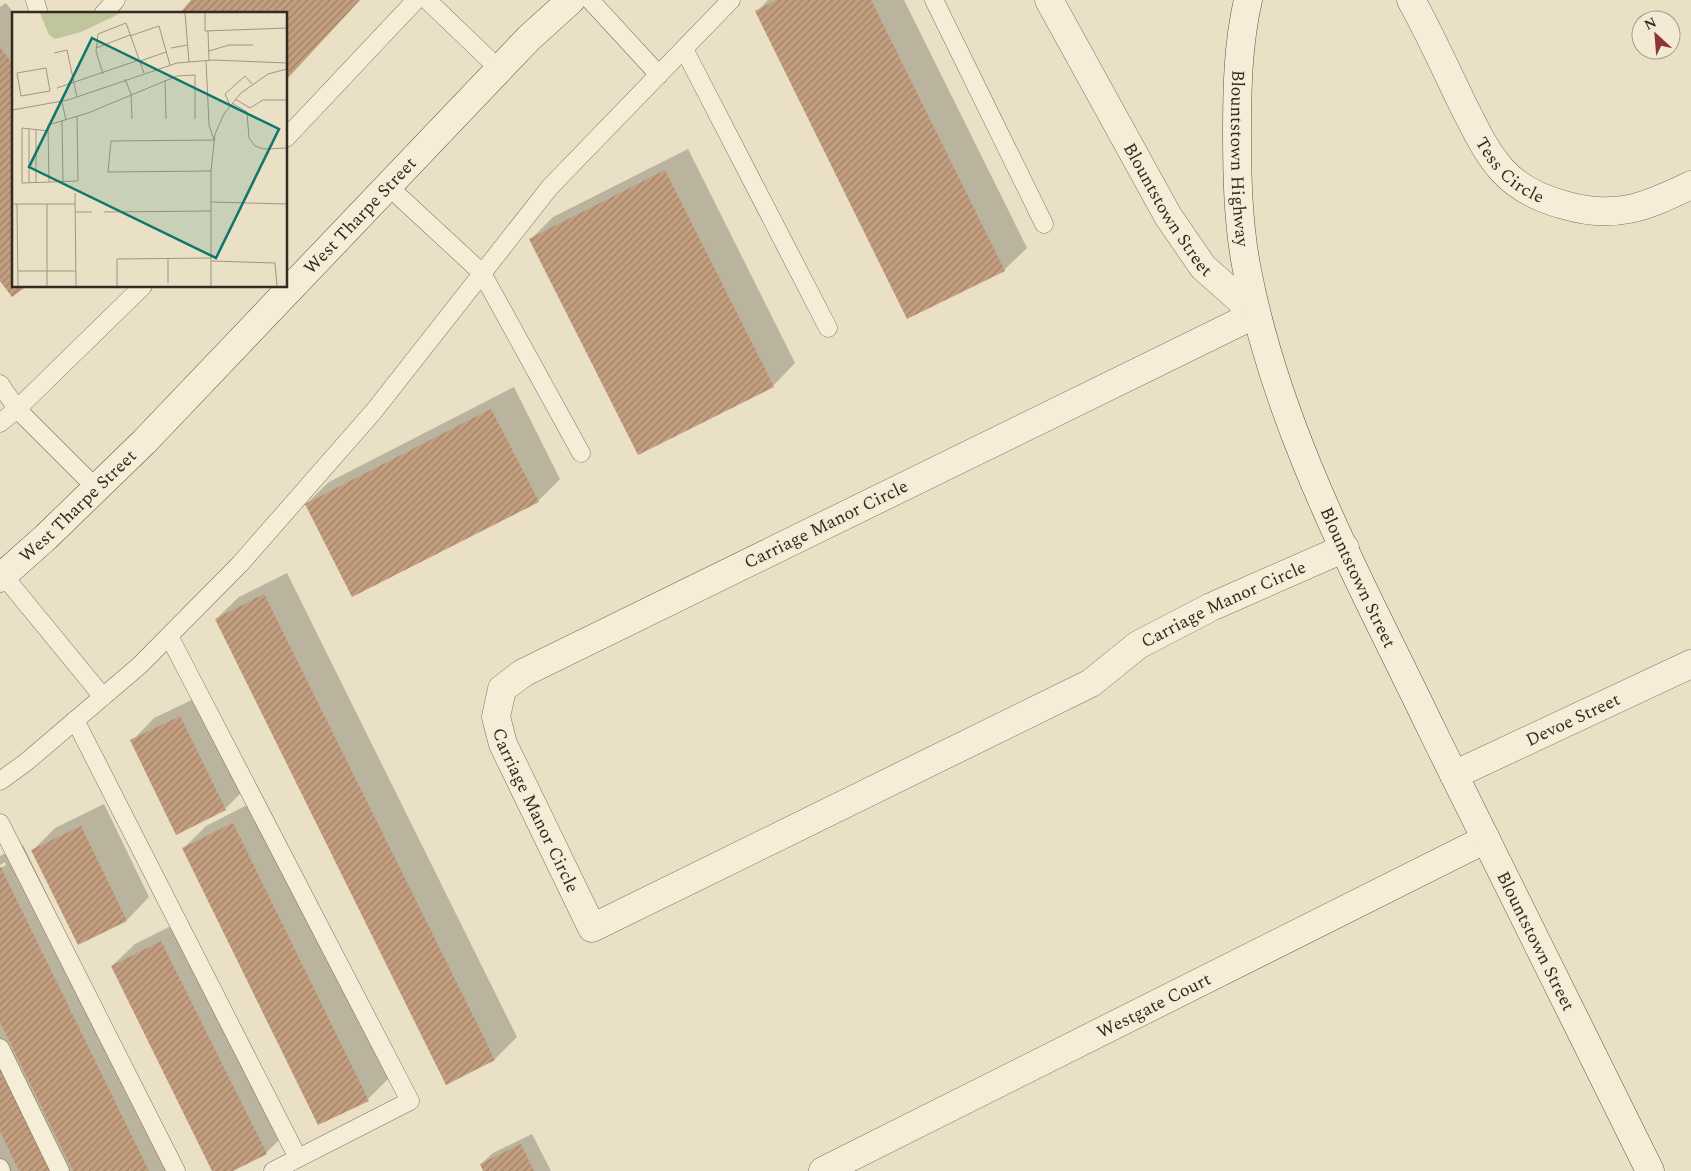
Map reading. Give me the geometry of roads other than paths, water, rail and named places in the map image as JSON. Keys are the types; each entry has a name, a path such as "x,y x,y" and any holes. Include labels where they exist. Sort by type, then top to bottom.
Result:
{"street":[{"name":"West Tharpe Street","path":"1,576 46,537 144,442 529,38 570,0"},
{"name":"Blountstown Street","path":"1049,0 1168,216 1203,267 1256,314 1272,371 1302,450 1345,548 1454,775 1650,1171"},
{"name":"Blountstown Highway","path":"1248,0 1243,22 1237,85 1237,192 1245,262 1256,314"},
{"name":"Tess Circle","path":"1411,0 1483,144 1503,170 1518,184 1546,200 1574,208 1599,211 1634,209 1656,202 1691,185"},
{"name":"Carriage Manor Circle","path":"1256,314 523,673 502,689 496,717 503,744 592,928 1090,683 1138,645 1211,607 1345,548"},
{"name":"Devoe Street","path":"1454,775 1691,664"},
{"name":"Westgate Court","path":"823,1171 1486,839"}],"lane":[{"path":"105,12 116,0"},
{"path":"590,0 659,75"},
{"path":"0,781 25,763 139,666 240,564 374,412 550,187 731,0"},
{"path":"934,0 1044,224"},
{"path":"288,136 426,1 500,69"},
{"path":"684,49 828,328"},
{"path":"388,186 482,274 581,453"},
{"path":"0,423 17,409 141,288"},
{"path":"0,384 17,409 96,488"},
{"path":"1,576 103,696"},
{"path":"169,636 410,1101 273,1171"},
{"path":"76,720 298,1158"},
{"path":"2,832 176,1171"},
{"path":"0,1048 60,1171"}]}
